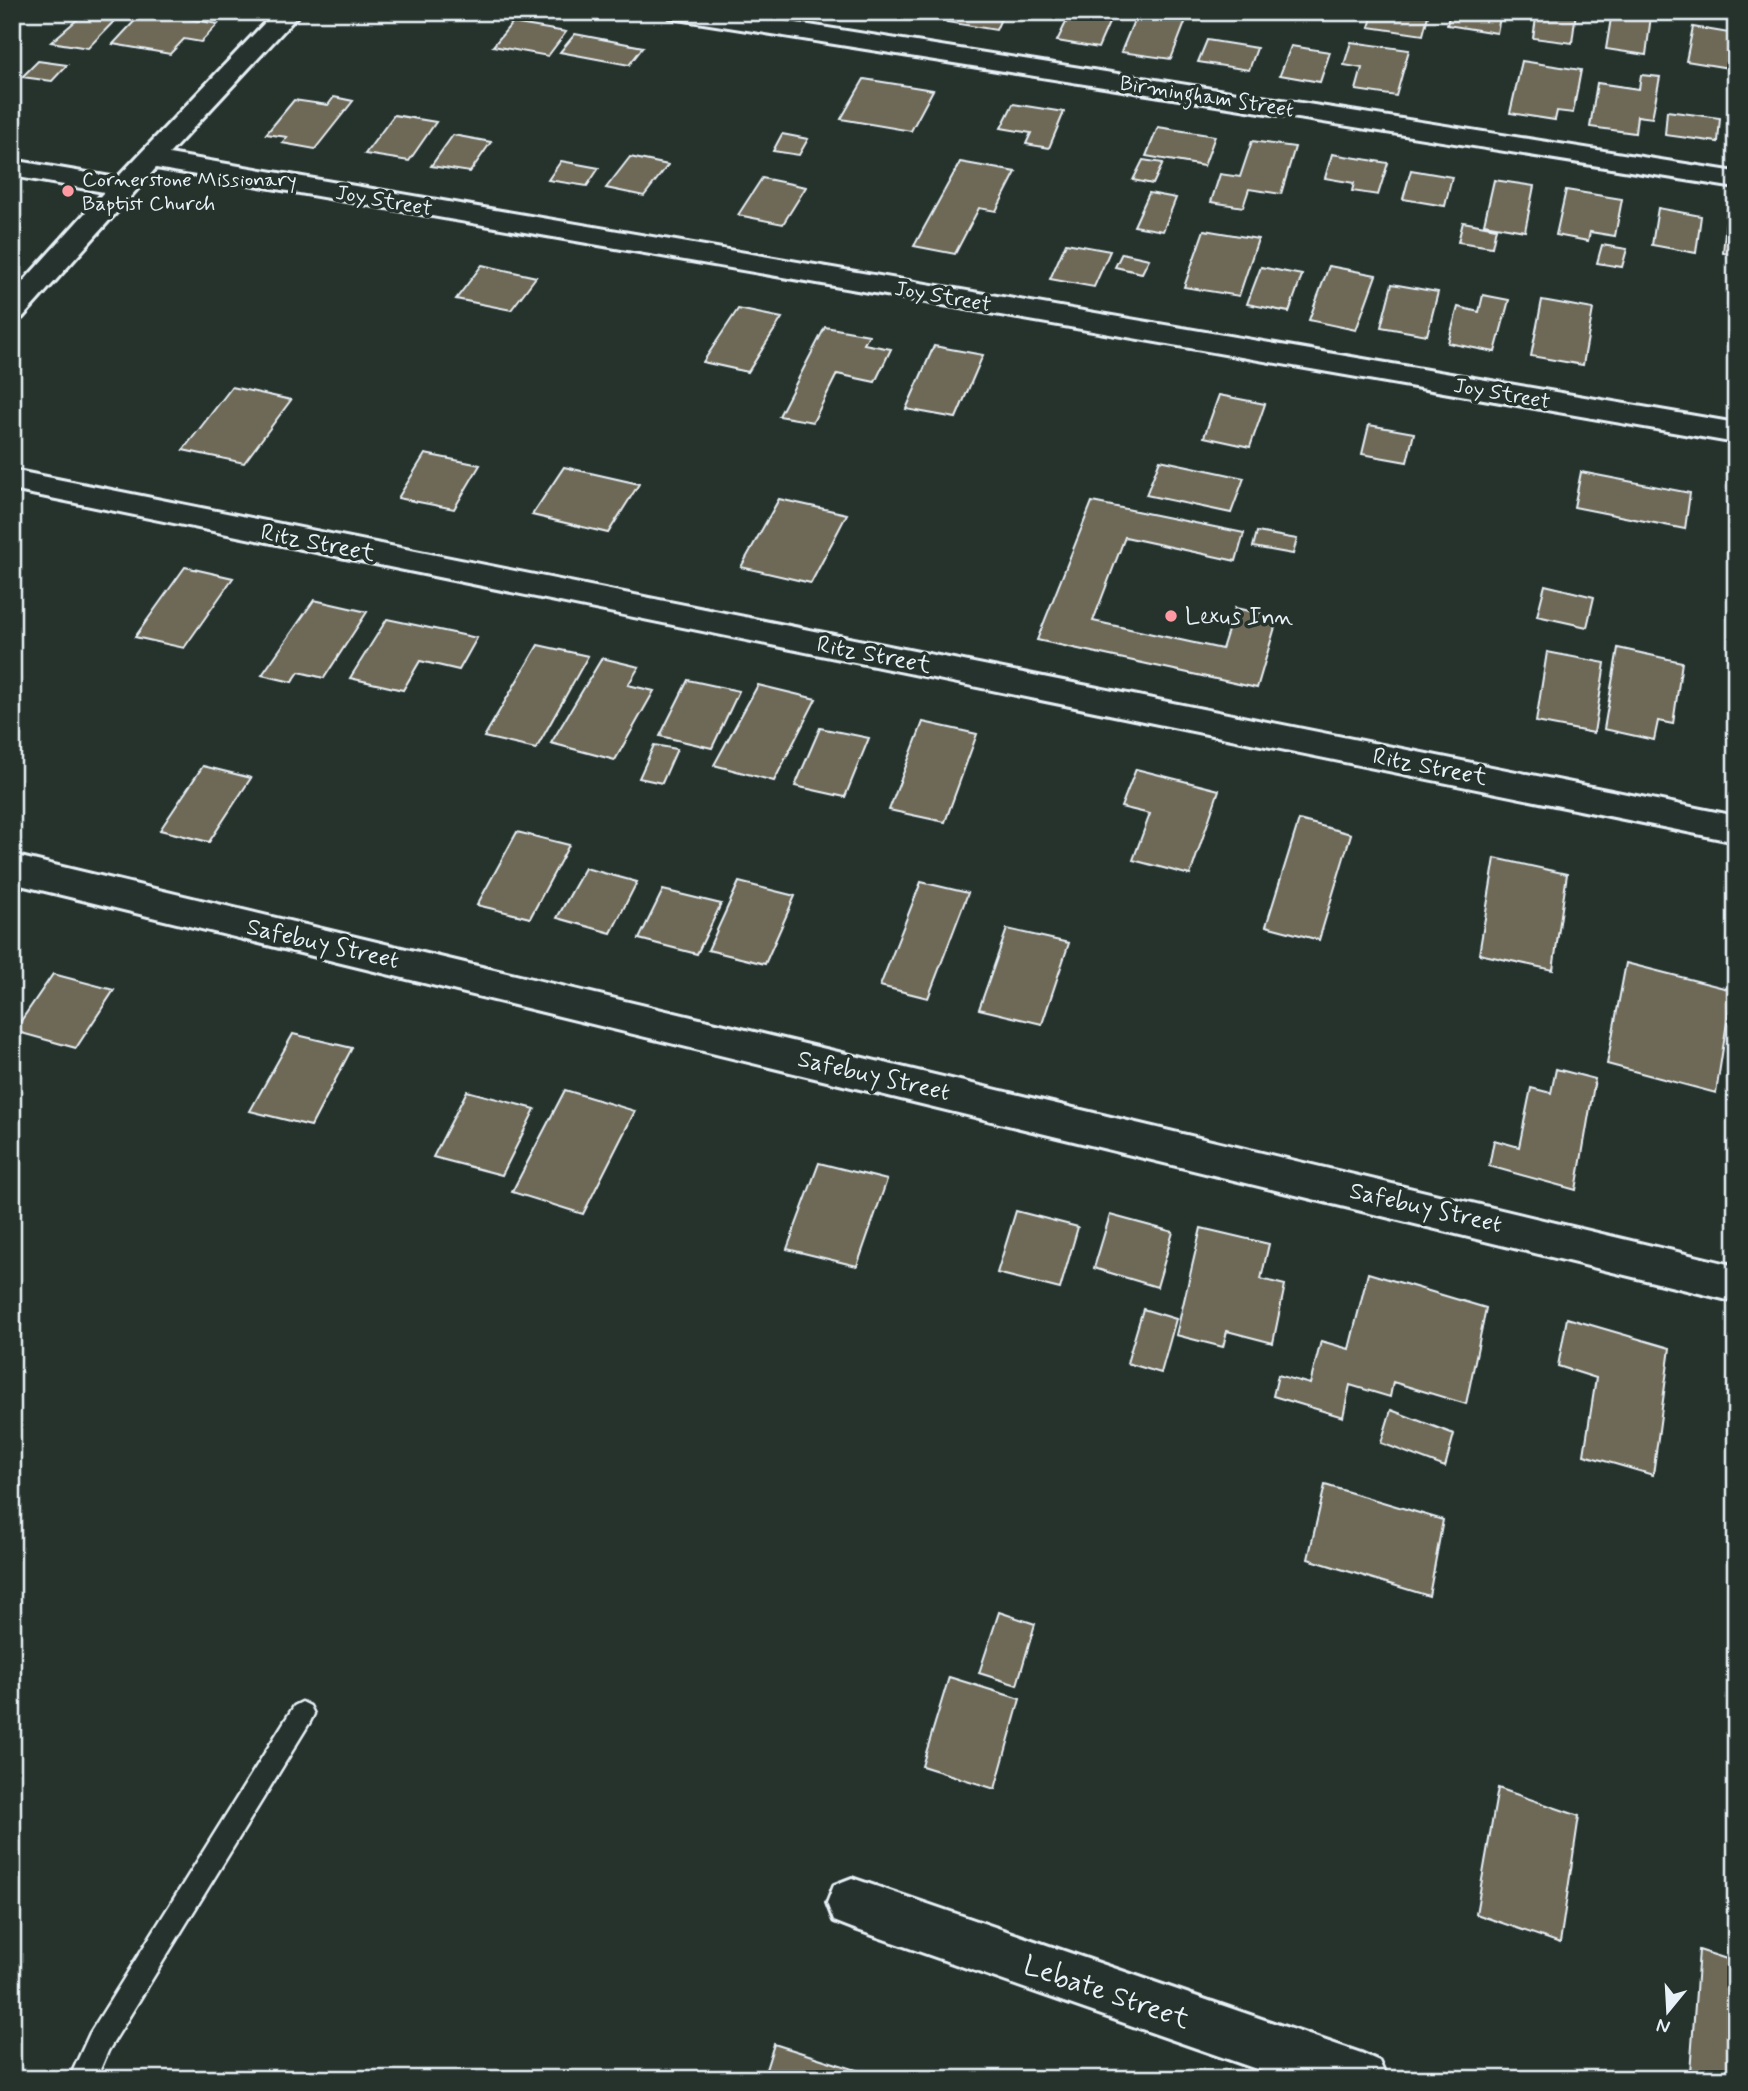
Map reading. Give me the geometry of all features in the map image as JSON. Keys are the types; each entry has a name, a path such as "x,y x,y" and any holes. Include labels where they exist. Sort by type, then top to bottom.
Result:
{"street":[{"path":"12,312 123,187 289,12"},
{"name":"Birmingham Street","path":"678,12 1736,180"},
{"name":"Joy Street","path":"150,159 1736,433"},
{"path":"12,168 123,187"},
{"name":"Ritz Street","path":"12,480 1736,829"},
{"name":"Safebuy Street","path":"12,869 1736,1284"},
{"name":"Lebate Street","path":"852,1903 1362,2079"}],"lane":[{"path":"82,2079 99,2042 302,1714"}],"building":[{"path":"86,12 123,12 88,48 51,42"},
{"path":"143,12 218,24 201,42 184,39 170,54 113,44"},
{"path":"952,12 1004,12 996,30 947,22"},
{"path":"1071,12 1112,16 1098,48 1057,41"},
{"path":"1313,12 1355,12 1353,18"},
{"path":"1374,12 1429,12 1423,35 1369,27"},
{"path":"1450,12 1501,12 1497,33 1447,25"},
{"path":"1537,12 1576,12 1572,43 1533,38"},
{"path":"1612,12 1651,16 1646,55 1606,49"},
{"path":"1137,13 1186,20 1171,59 1121,52"},
{"path":"512,23 566,32 548,56 493,46"},
{"path":"1693,27 1735,34 1729,68 1686,61"},
{"path":"575,34 643,47 629,65 560,52"},
{"path":"1207,40 1257,48 1249,70 1198,62"},
{"path":"1351,42 1409,50 1396,96 1356,90 1362,68 1344,65"},
{"path":"1291,46 1330,52 1320,82 1280,75"},
{"path":"38,61 67,65 52,81 22,77"},
{"path":"1522,61 1581,70 1573,113 1557,111 1555,120 1510,113"},
{"path":"1641,75 1660,77 1652,118 1637,116 1635,133 1590,127 1597,83 1639,89"},
{"path":"864,79 933,90 911,131 841,119"},
{"path":"334,97 353,101 315,149 282,143 287,137 266,134 294,100 328,105"},
{"path":"1013,104 1064,112 1049,148 1026,144 1031,133 1001,128"},
{"path":"1667,111 1720,118 1718,142 1665,135"},
{"path":"394,115 436,122 409,161 365,154"},
{"path":"1158,127 1215,136 1204,166 1146,156"},
{"path":"782,134 808,139 799,155 773,151"},
{"path":"453,135 491,142 470,172 431,166"},
{"path":"1252,141 1295,147 1281,194 1249,189 1243,207 1211,202 1220,174 1240,177"},
{"path":"1332,154 1388,163 1378,195 1352,191 1354,183 1325,178"},
{"path":"630,157 668,165 644,196 606,188"},
{"path":"1143,160 1163,163 1153,184 1133,180"},
{"path":"561,161 599,168 587,186 548,180"},
{"path":"960,162 1016,172 996,211 979,208 955,254 914,246"},
{"path":"1411,170 1452,177 1445,206 1403,199"},
{"path":"762,178 806,187 783,224 738,215"},
{"path":"1494,180 1534,186 1525,231 1484,224"},
{"path":"1566,190 1622,199 1615,236 1590,232 1588,241 1556,235"},
{"path":"1149,193 1176,198 1163,231 1134,226"},
{"path":"1658,208 1701,216 1696,253 1652,245"},
{"path":"1727,210 1736,212 1736,255 1723,253"},
{"path":"1463,222 1496,228 1492,247 1458,242"},
{"path":"1204,230 1258,239 1239,296 1184,287"},
{"path":"1066,243 1110,251 1094,287 1050,279"},
{"path":"1602,245 1627,249 1622,267 1597,263"},
{"path":"1122,253 1149,259 1142,273 1115,267"},
{"path":"482,265 536,277 511,310 456,299"},
{"path":"1329,266 1376,275 1356,330 1309,320"},
{"path":"1261,267 1302,275 1289,312 1247,304"},
{"path":"1392,284 1438,292 1427,335 1381,327"},
{"path":"1483,295 1509,300 1495,352 1448,343 1458,307 1479,312"},
{"path":"1542,300 1593,309 1583,365 1531,356"},
{"path":"738,309 782,318 748,372 703,362"},
{"path":"825,327 869,335 864,344 891,349 875,382 837,374 813,422 779,416"},
{"path":"934,346 983,355 956,418 906,409"},
{"path":"232,387 291,400 244,463 183,450"},
{"path":"1219,395 1265,404 1250,447 1204,437"},
{"path":"1369,425 1414,433 1407,462 1362,454"},
{"path":"425,454 480,465 454,509 398,498"},
{"path":"1160,460 1244,478 1231,513 1146,495"},
{"path":"564,467 639,484 608,533 532,515"},
{"path":"1581,472 1690,493 1685,529 1574,507"},
{"path":"779,499 847,514 811,583 741,567"},
{"path":"1092,502 1244,533 1236,561 1125,537 1093,621 1222,649 1235,608 1278,617 1257,688 1037,640"},
{"path":"1257,532 1297,539 1293,554 1253,547"},
{"path":"185,567 233,578 184,648 135,637"},
{"path":"1545,585 1594,597 1587,627 1537,616"},
{"path":"314,600 367,612 324,678 299,672 292,682 262,675"},
{"path":"387,619 477,638 459,670 420,661 403,690 350,678"},
{"path":"538,645 588,656 536,749 484,737"},
{"path":"1618,648 1682,662 1673,724 1658,721 1654,740 1604,729"},
{"path":"1547,652 1605,663 1594,733 1536,722"},
{"path":"602,658 639,667 628,685 654,691 615,760 551,743"},
{"path":"688,680 739,691 712,748 660,736"},
{"path":"758,685 816,699 774,781 714,765"},
{"path":"923,722 977,734 945,822 889,810"},
{"path":"820,728 869,738 845,797 795,786"},
{"path":"654,745 677,749 662,783 639,778"},
{"path":"203,766 251,778 209,842 160,830"},
{"path":"1136,769 1219,790 1190,875 1133,860 1150,814 1121,807"},
{"path":"1299,820 1351,834 1319,940 1266,926"},
{"path":"517,832 569,845 530,918 477,905"},
{"path":"1495,858 1567,874 1553,970 1479,954"},
{"path":"585,868 637,882 611,933 557,918"},
{"path":"739,882 795,896 765,964 708,950"},
{"path":"921,882 968,893 928,998 880,986"},
{"path":"663,890 721,904 697,954 639,939"},
{"path":"1007,929 1069,943 1042,1024 979,1009"},
{"path":"1626,963 1732,990 1716,1093 1607,1064"},
{"path":"53,974 114,990 76,1048 14,1031"},
{"path":"293,1034 352,1048 311,1126 250,1111"},
{"path":"1556,1069 1595,1079 1576,1190 1489,1166 1494,1140 1519,1147 1531,1088 1551,1093"},
{"path":"565,1090 635,1111 583,1214 512,1192"},
{"path":"467,1091 535,1109 502,1175 433,1157"},
{"path":"819,1163 887,1180 857,1266 787,1249"},
{"path":"1016,1211 1078,1227 1060,1289 997,1273"},
{"path":"1110,1215 1173,1232 1157,1287 1094,1268"},
{"path":"1201,1228 1269,1244 1261,1279 1285,1285 1273,1343 1227,1331 1223,1347 1176,1335"},
{"path":"1368,1273 1486,1308 1466,1404 1393,1382 1390,1397 1350,1385 1343,1417 1273,1396 1278,1375 1310,1384 1321,1341 1349,1349"},
{"path":"1143,1309 1176,1319 1161,1373 1127,1363"},
{"path":"1567,1318 1670,1348 1653,1475 1584,1455 1596,1378 1558,1366"},
{"path":"1391,1410 1454,1434 1445,1467 1381,1443"},
{"path":"1325,1485 1443,1520 1429,1596 1308,1559"},
{"path":"999,1612 1035,1624 1017,1685 979,1673"},
{"path":"949,1677 1020,1699 995,1789 922,1766"},
{"path":"1736,1710 1736,1809 1732,1808"},
{"path":"1498,1788 1579,1816 1560,1943 1476,1914"},
{"path":"1699,1950 1736,1962 1736,2079 1709,2079 1690,2073"},
{"path":"774,2044 875,2076 874,2079 763,2079"}],"place":[{"name":"Cornerstone Missionary Baptist Church","path":"68,191"},
{"name":"Lexus Inn","path":"1171,616"}]}
